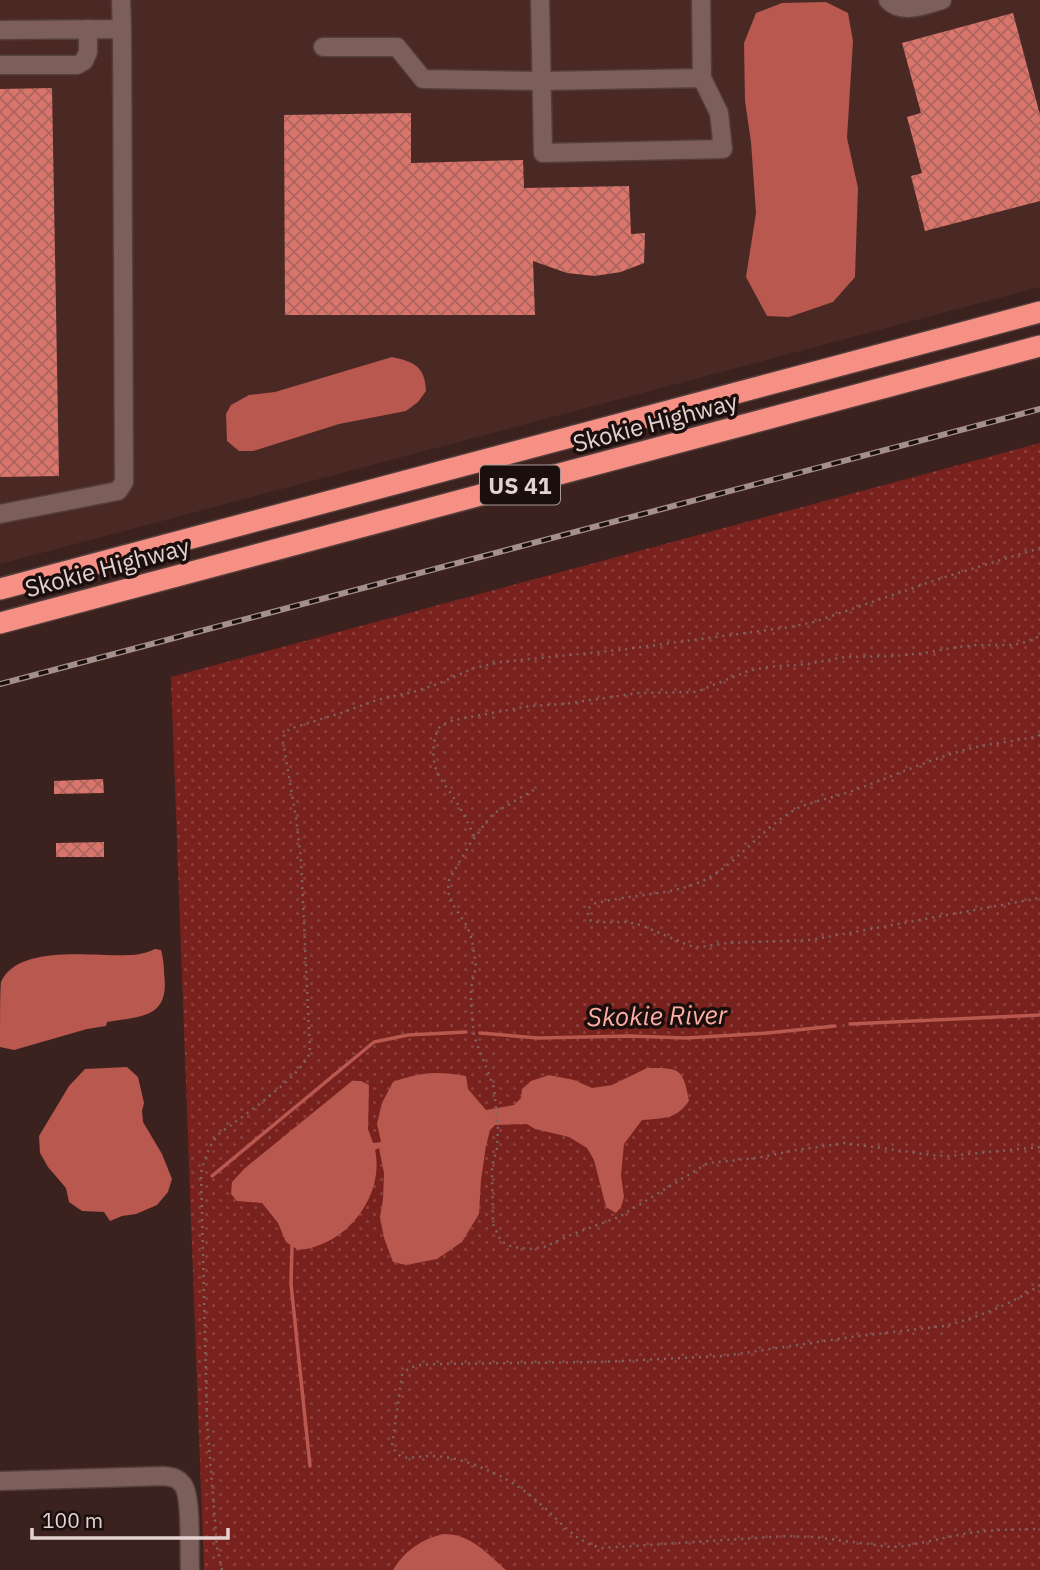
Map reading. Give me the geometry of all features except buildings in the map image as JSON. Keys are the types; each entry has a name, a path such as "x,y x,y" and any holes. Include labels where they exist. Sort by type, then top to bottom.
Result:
{"highway":[{"name":"Skokie Highway","path":"0,589 1040,312"},
{"name":"Skokie Highway","path":"0,623 1040,346"}],"street":[{"path":"0,514 118,491 124,482 121,0"},
{"path":"540,0 542,153 723,149 719,114 702,78 701,0"},
{"path":"888,0 892,5 906,9 942,0"},
{"path":"0,65 77,65 84,61 88,52 88,29"},
{"path":"0,30 122,29"},
{"path":"323,47 397,47 423,79 702,78"},
{"path":"0,1481 174,1477 182,1483 186,1491 190,1570"}],"path":[{"path":"222,1570 217,1547 207,1420 201,1173 212,1141 296,1074 310,1052 301,860 283,742 289,729 377,700 417,691 474,668 501,662 619,650 814,622 1040,548"},
{"path":"474,837 435,765 436,735 444,724 454,720 530,706 638,693 696,692 748,671 767,667 808,664 845,657 925,653 977,645 1011,645 1040,636"},
{"path":"1040,735 1022,741 973,747 801,807 768,828 727,866 710,877 679,889 593,904 587,912 591,921 641,925 694,947 810,940 1040,898"},
{"path":"534,790 490,817 474,837 449,880 448,890 450,900 467,926 476,966 471,1003 474,1036 494,1088 498,1129 492,1167 494,1224 501,1241 512,1247 544,1247 619,1217 708,1163 757,1158 845,1143 948,1156 1040,1147"},
{"path":"1040,1285 1026,1294 957,1323 757,1352 682,1359 436,1364 411,1367 402,1375 392,1446 401,1456 448,1457 470,1462 495,1473 537,1501 578,1539 601,1548 787,1536 891,1547 968,1533 1040,1529"}],"shaded area":[{"path":"0,0 1040,0 1040,287 0,564"},
{"path":"826,2 848,13 853,41 847,138 858,188 855,277 833,302 789,317 767,316 746,277 756,213 745,101 744,43 756,13 782,3"},
{"path":"392,357 417,366 425,383 426,391 418,402 406,411 339,424 253,451 239,451 227,441 226,414 231,405 249,395 275,392"},
{"path":"1040,443 1040,1570 204,1570 171,677"},
{"path":"161,950 165,988 163,999 151,1012 107,1022 106,1026 14,1050 0,1047 1,982 10,970 40,957 78,954 132,955"},
{"path":"127,1067 138,1077 144,1103 143,1122 162,1154 172,1179 168,1192 157,1205 110,1221 104,1212 82,1211 69,1202 66,1188 40,1153 39,1136 69,1086 85,1069"},
{"path":"647,1068 666,1068 678,1072 682,1076 689,1101 674,1115 642,1120 624,1144 621,1175 624,1197 616,1213 606,1207 594,1160 587,1148 569,1137 535,1129 527,1124 495,1125 490,1130 481,1180 479,1214 462,1242 437,1259 406,1265 393,1262 380,1217 384,1173 379,1148 375,1150 375,1181 363,1209 342,1233 312,1248 298,1250 286,1242 278,1223 262,1203 237,1201 231,1194 232,1182 245,1168 352,1081 369,1085 368,1129 373,1143 381,1142 377,1124 382,1103 393,1082 412,1076 446,1073 466,1076 468,1089 486,1110 514,1105 521,1098 522,1089 531,1081 549,1075 574,1080 592,1088 612,1085"},
{"path":"443,1534 470,1541 506,1570 393,1570 402,1557 414,1547"}],"waterway":[{"name":"Skokie River","path":"850,1024 1040,1015"},
{"name":"Skokie River","path":"480,1033 538,1038 686,1038 835,1026"},
{"name":"Skokie River","path":"212,1176 374,1042 408,1035 466,1032"},
{"path":"292,1246 291,1284 310,1466"}],"railway":[{"path":"0,684 1040,409"}]}
